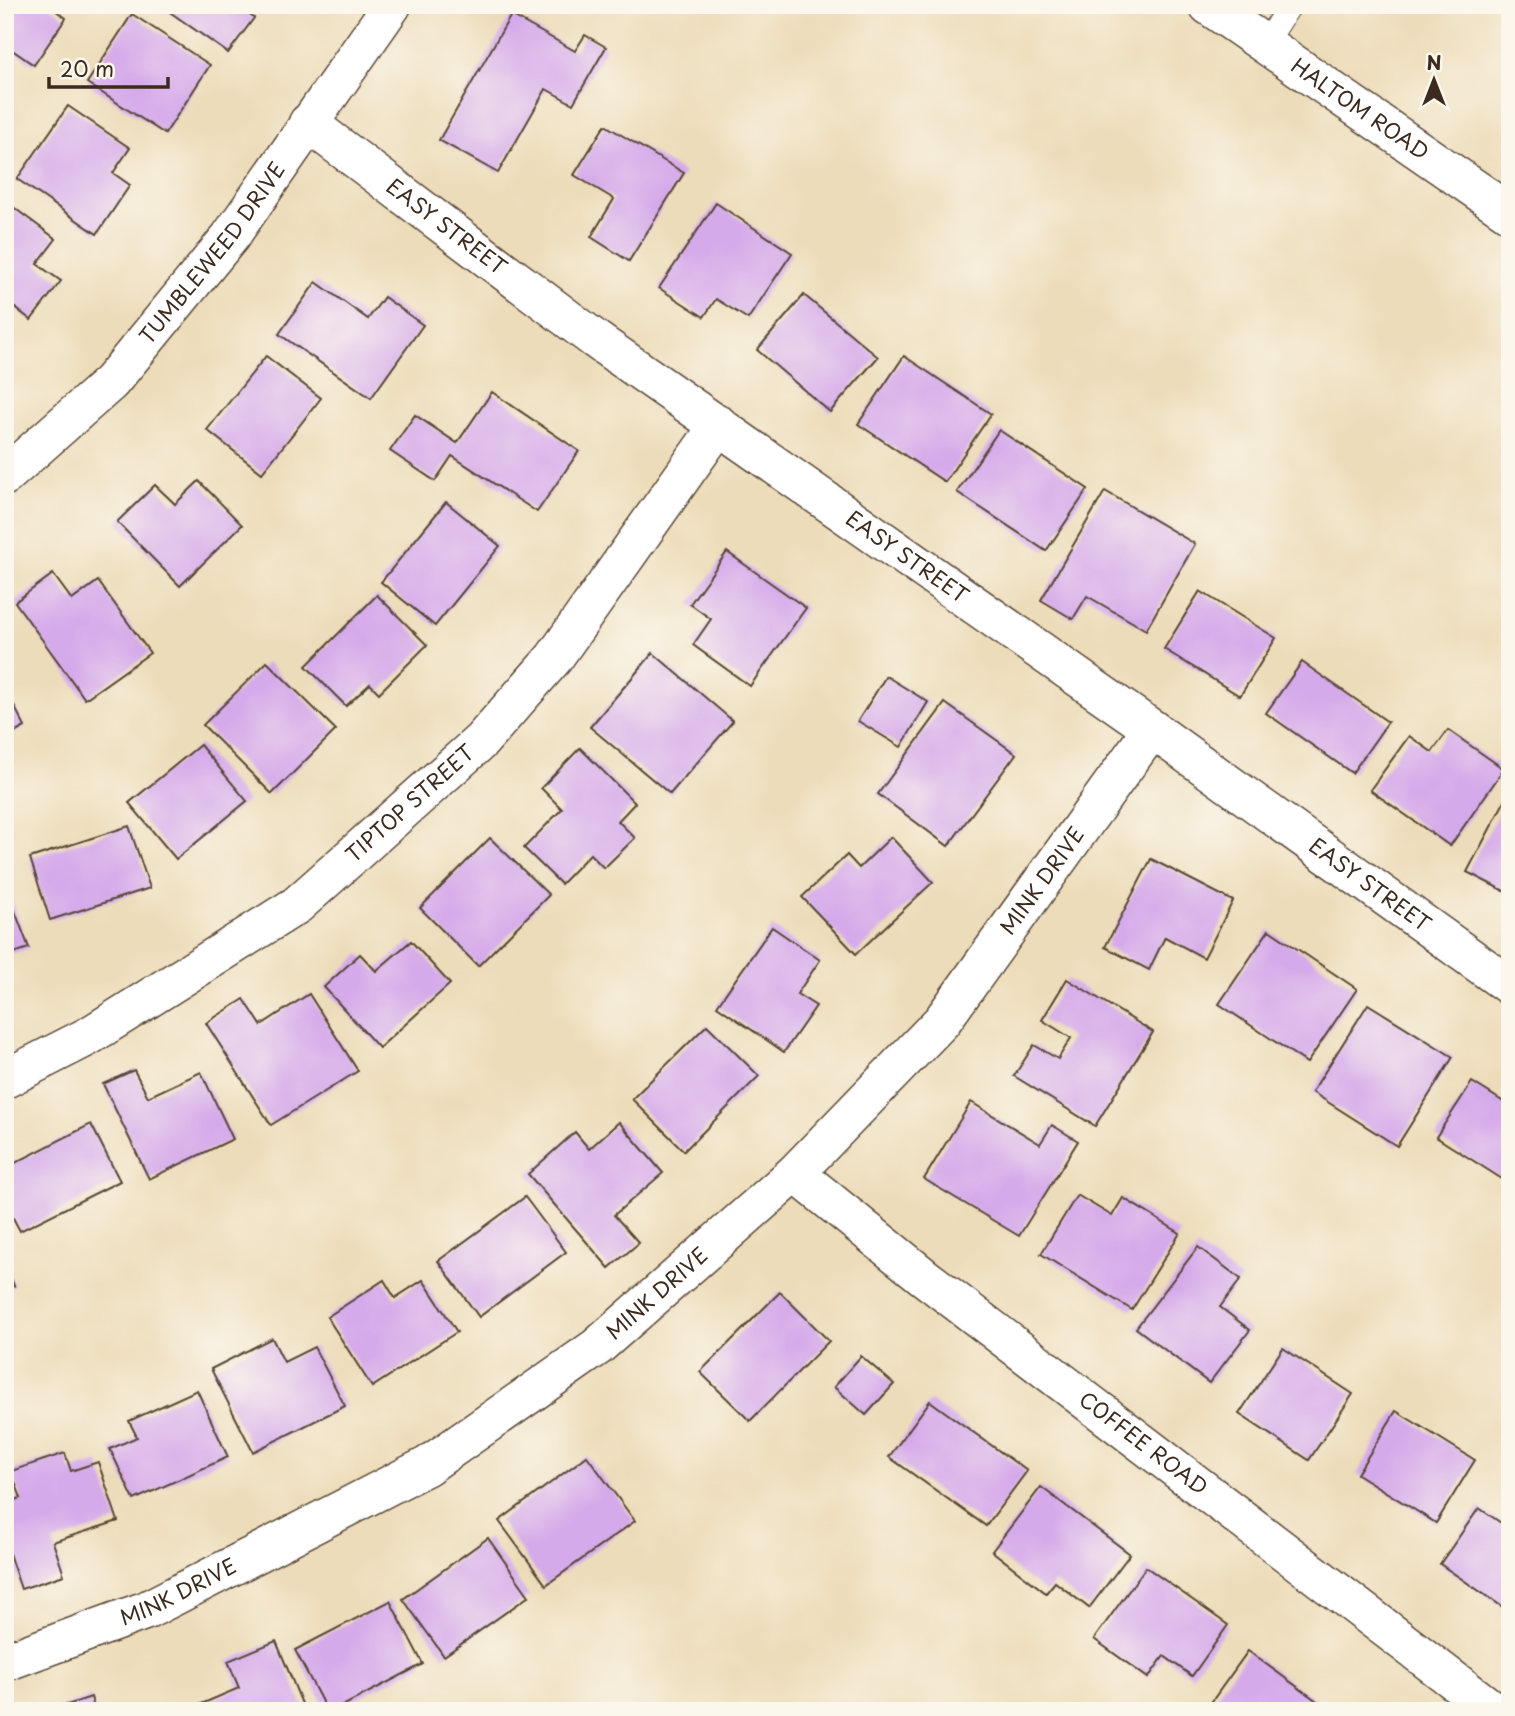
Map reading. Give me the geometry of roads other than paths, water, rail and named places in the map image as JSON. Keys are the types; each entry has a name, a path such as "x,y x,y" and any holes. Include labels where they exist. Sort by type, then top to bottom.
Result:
{"street":[{"name":"TUMBLEWEED DRIVE","path":"5,477 111,382 230,237 392,5"},
{"name":"HALTOM ROAD","path":"1208,5 1510,213"},
{"name":"EASY STREET","path":"308,123 596,340 1152,729 1510,986"},
{"name":"TIPTOP STREET","path":"5,1079 89,1036 297,905 481,741 554,658 719,425"},
{"name":"MINK DRIVE","path":"5,1662 147,1610 427,1466 597,1347 795,1173 942,1021 1152,729"},
{"name":"COFFEE ROAD","path":"795,1173 924,1277 1494,1711"}],"lane":[{"path":"1265,44 1290,5"}]}
